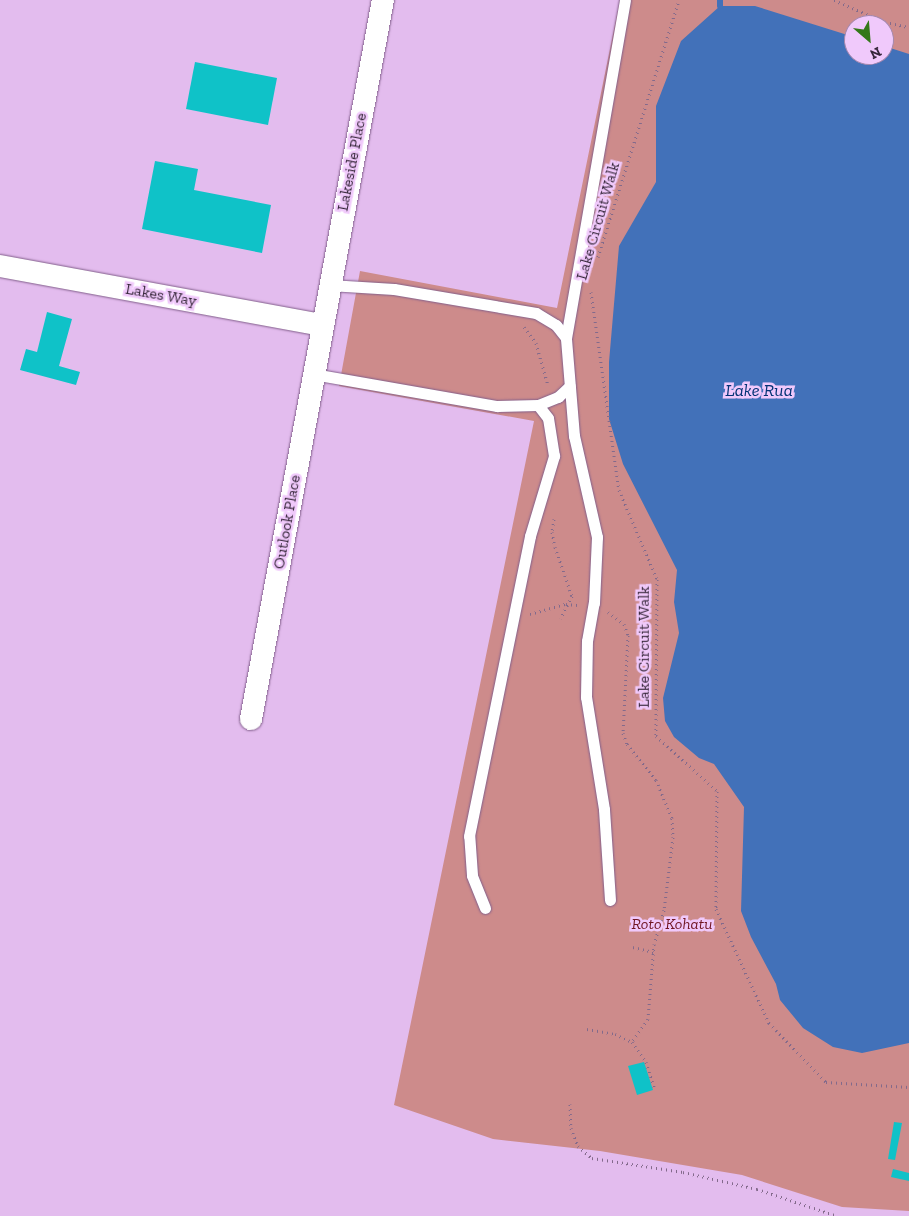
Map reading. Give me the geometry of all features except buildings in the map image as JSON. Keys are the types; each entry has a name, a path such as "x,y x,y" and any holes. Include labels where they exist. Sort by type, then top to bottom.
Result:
{"street":[{"name":"Lakeside Place","path":"322,325 383,0"},
{"name":"Lakes Way","path":"0,266 322,325"},
{"name":"Outlook Place","path":"251,719 322,325"}],"lane":[{"path":"610,900 604,809 586,697 587,641 594,603 597,537 580,470 566,338 574,282 625,0"},
{"path":"329,285 394,289 536,313 556,325 566,338"},
{"path":"314,374 497,406 538,405 558,397 570,386"},
{"path":"485,908 472,875 469,836 530,536 554,456 548,418 538,405"}],"path":[{"name":"Lake Circuit Walk","path":"596,265 679,0"},
{"path":"834,0 886,22 909,26"},
{"name":"Lake Circuit Walk","path":"590,284 619,490 657,579 656,736 716,791 716,909 769,1023 826,1082 909,1087"},
{"path":"520,325 536,344 544,375"},
{"path":"555,514 552,532 570,586 570,604 562,618"},
{"path":"522,617 570,604 586,606"},
{"path":"598,608 624,624 630,652 623,733 627,744 649,769 665,799 674,837 664,910 653,952 648,1018 632,1042"},
{"path":"633,947 653,952"},
{"path":"587,1029 614,1034 632,1042 646,1062 655,1089"},
{"path":"570,1104 570,1128 578,1146 592,1158 683,1172 757,1189 837,1216"}],"green space":[{"name":"Roto Kohatu","path":"620,0 909,0 909,1211 842,1207 742,1175 600,1151 493,1139 394,1105 534,421 339,386 360,271 557,308"}],"water":[{"name":"Lake Rua","path":"720,6 755,6 844,34 844,65 894,65 894,49 909,54 909,1043 862,1053 833,1047 803,1028 780,1000 776,984 751,937 741,911 744,807 714,764 699,758 674,737 665,721 663,698 679,633 674,602 677,570 623,464 609,419 609,362 619,246 656,182 656,106 681,41"}],"waterway":[{"path":"720,0 720,6"}]}
